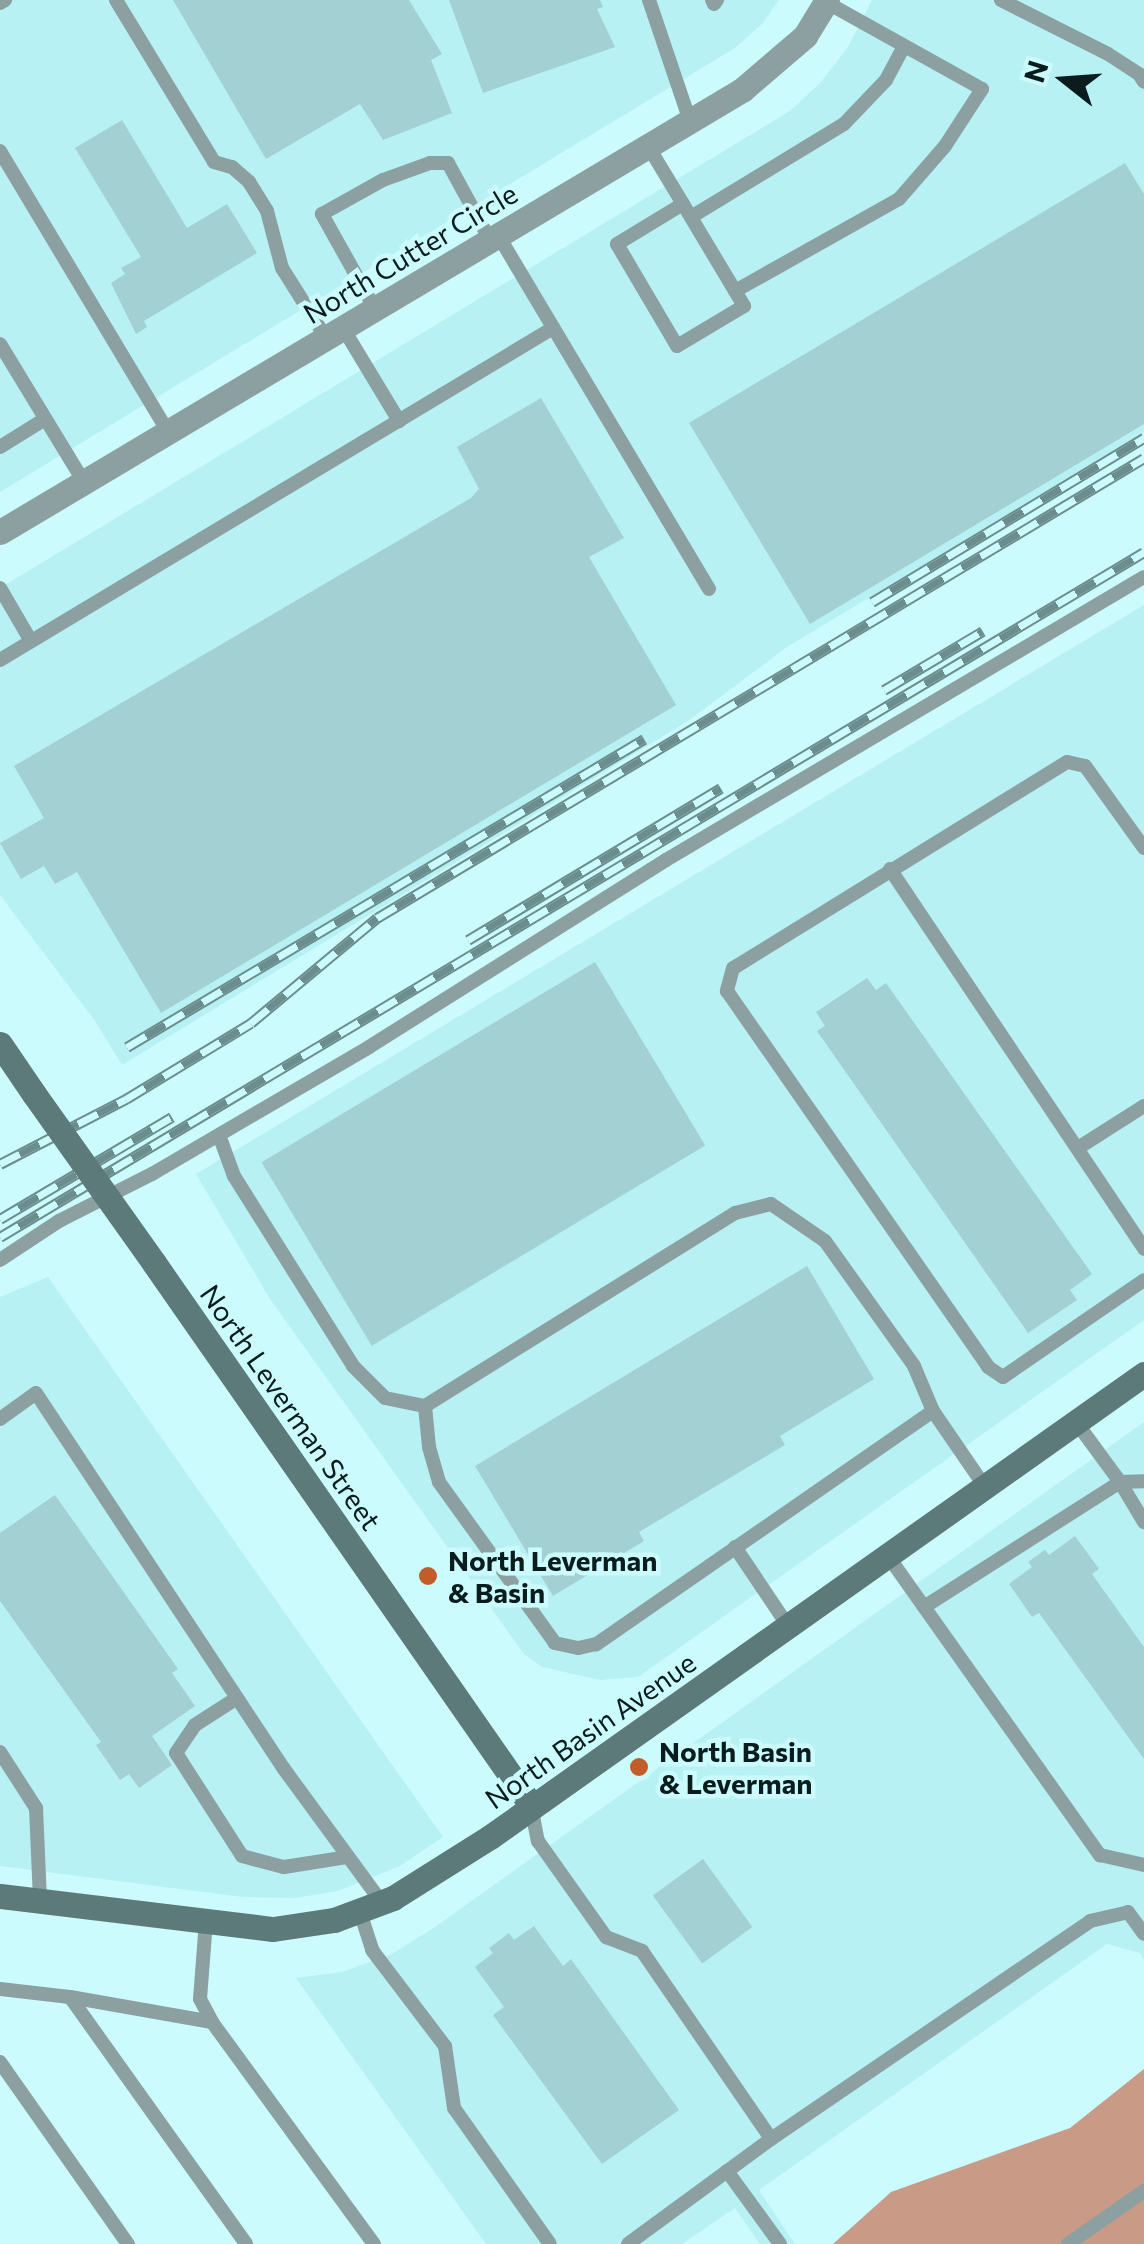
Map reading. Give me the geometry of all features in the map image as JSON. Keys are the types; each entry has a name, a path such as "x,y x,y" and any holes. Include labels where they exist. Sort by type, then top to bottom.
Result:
{"street":[{"name":"North Cutter Circle","path":"0,532 773,68 805,36 827,1"},
{"name":"North Leverman Street","path":"0,1044 530,1805"},
{"name":"North Basin Avenue","path":"0,1896 273,1929 371,1908 449,1864 1144,1374"}],"lane":[{"path":"116,0 214,162 232,167 248,182 267,211 282,268 398,421"},
{"path":"648,0 690,121"},
{"path":"1001,0 1142,75"},
{"path":"735,291 899,199 945,146 982,90 827,1"},
{"path":"648,146 687,211 735,291 744,306 677,346 617,244 687,211 844,124 886,80 904,46"},
{"path":"0,151 168,432"},
{"path":"375,309 322,214 382,180 430,162 448,163 554,328 709,589"},
{"path":"0,660 554,328"},
{"path":"0,344 84,482"},
{"path":"0,447 45,419"},
{"path":"0,1260 59,1222 220,1135 666,860 1144,577"},
{"path":"0,588 32,641"},
{"path":"1144,848 1084,766 1067,762 733,968 727,991 988,1367 1003,1377 1144,1280"},
{"path":"890,869 1144,1250"},
{"path":"1078,1148 1144,1106"},
{"path":"220,1135 234,1176 353,1366 386,1398 424,1406 735,1213 771,1204 825,1242 914,1366 932,1411 985,1487"},
{"path":"0,1419 36,1393 237,1698 348,1857 371,1908 372,1950 445,2046 454,2108 550,2244"},
{"path":"424,1406 439,1482 555,1644 578,1648 596,1644 932,1411"},
{"path":"1076,1422 1144,1522"},
{"path":"924,1607 1120,1482 1144,1481"},
{"path":"735,1548 788,1626"},
{"path":"888,1556 1100,1855 1144,1865"},
{"path":"237,1698 195,1725 176,1753 242,1856 284,1868 348,1857"},
{"path":"0,1752 36,1808 40,1901"},
{"path":"530,1805 538,1842 606,1937 642,1951 772,2139"},
{"path":"628,2244 772,2139 1090,1921 1128,1912 1144,1934"},
{"path":"206,1921 200,1998 212,2022 374,2244"},
{"path":"0,1989 212,2022"},
{"path":"70,1997 246,2244"},
{"path":"0,2062 128,2244"},
{"path":"728,2171 780,2244"},
{"path":"1068,2244 1144,2191"}],"shaded area":[{"path":"0,0 779,0 762,24 735,48 0,492"},
{"path":"872,0 1144,0 1144,432 787,647 688,721 122,1065 95,1021 0,895 0,588 790,111 821,82 848,47"},
{"path":"1144,605 1144,1320 638,1677 600,1680 542,1667 524,1654 270,1299 196,1174"},
{"path":"48,1277 443,1837 400,1866 338,1891 295,1898 243,1897 0,1866 0,1297"},
{"path":"1144,1422 1144,1960 1140,1953 1107,1944 759,2190 795,2244 760,2244 735,2208 682,2244 486,2244 296,1978 342,1972 392,1954 435,1927"},
{"path":"1144,2069 1144,2244 833,2244 891,2192 1070,2128"}],"building":[{"path":"173,0 409,0 442,54 431,60 452,113 383,140 360,104 266,159"},
{"path":"449,0 600,0 603,7 597,9 615,47 483,93"},
{"path":"122,120 187,228 227,204 257,253 144,321 147,327 136,334 111,283 125,274 121,268 141,257 75,148"},
{"path":"1125,163 1144,194 1144,424 810,624 689,423"},
{"path":"541,398 624,538 589,557 676,705 161,1013 77,872 55,884 44,866 21,879 0,843 44,818 14,766 471,498 479,489 457,447"},
{"path":"595,962 705,1145 372,1346 262,1162"},
{"path":"867,978 876,990 886,983 1092,1274 1070,1290 1077,1300 1028,1333 817,1031 825,1026 816,1012"},
{"path":"807,1266 874,1379 780,1436 785,1445 639,1532 644,1541 553,1596 475,1466"},
{"path":"55,1495 178,1669 172,1673 195,1706 152,1736 172,1765 139,1788 129,1774 120,1780 96,1745 101,1742 0,1601 0,1533"},
{"path":"1075,1536 1099,1569 1092,1574 1144,1647 1144,1759 1039,1613 1032,1617 1009,1584 1032,1567 1028,1562 1045,1550 1049,1555"},
{"path":"703,1859 752,1927 702,1963 653,1895"},
{"path":"534,1926 563,1966 571,1959 679,2110 602,2164 493,2015 504,2007 475,1967 493,1953 489,1948 509,1933 514,1940"}],"railway":[{"path":"872,602 1144,438"},
{"path":"0,1164 126,1099 251,1023 377,918 1144,458"},
{"path":"0,1237 1144,552"},
{"path":"884,690 983,631"},
{"path":"127,1047 644,739"},
{"path":"468,940 721,788"},
{"path":"0,1219 172,1117"}],"place":[{"name":"North Leverman & Basin","path":"428,1576"},
{"name":"North Basin & Leverman","path":"639,1767"}]}
